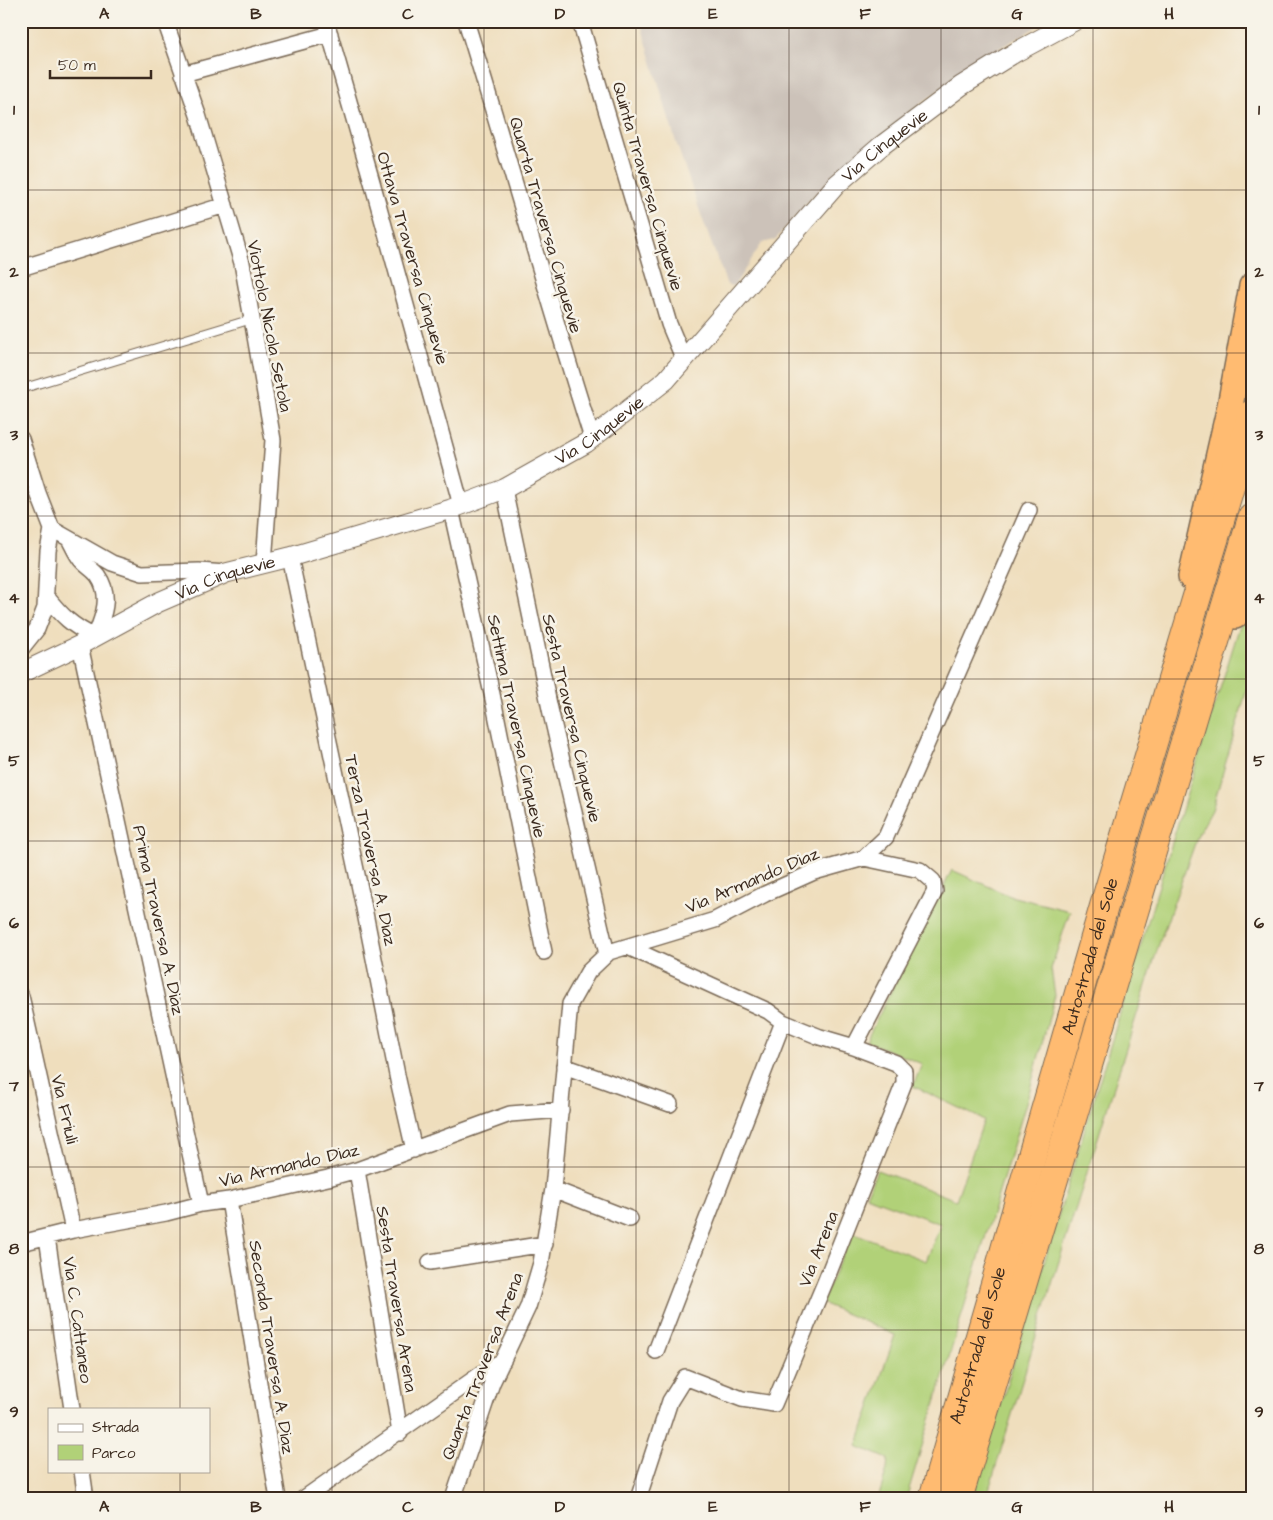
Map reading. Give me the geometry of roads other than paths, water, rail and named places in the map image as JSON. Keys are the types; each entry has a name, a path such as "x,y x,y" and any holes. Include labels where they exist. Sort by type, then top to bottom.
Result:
{"highway":[{"path":"1148,762 1230,406 1252,286"},
{"name":"Autostrada del Sole","path":"933,1499 1110,889 1252,414"},
{"name":"Autostrada del Sole","path":"958,1499 1252,518"},
{"path":"1139,895 1252,569"}],"street":[{"name":"Viottolo Nicola Setola","path":"165,21 198,116 242,263 272,440 264,564"},
{"name":"Quarta Traversa Cinquevie","path":"466,21 558,333 592,438"},
{"name":"Quinta Traversa Cinquevie","path":"580,21 669,324 684,360"},
{"name":"Via Cinquevie","path":"21,673 88,641 159,602 226,573 290,557 456,507 504,489 592,438 666,380 836,185 881,146 961,86 1016,52 1074,21"},
{"path":"184,74 328,28"},
{"name":"Ottava Traversa Cinquevie","path":"328,28 372,182 456,507"},
{"path":"21,268 225,205"},
{"path":"21,439 38,493 52,529 48,552 45,608 37,629 21,649"},
{"name":"Sesta Traversa Cinquevie","path":"504,489 550,709 607,954"},
{"name":"Settima Traversa Cinquevie","path":"456,507 544,952"},
{"name":"Via Armando Diaz","path":"545,1244 553,1189 570,1004 588,972 607,954 715,920 765,894 814,872 864,858 886,837 1028,510"},
{"path":"52,529 112,563 142,573 199,571 226,573"},
{"path":"46,596 88,641 103,617 106,603 104,590 98,576 80,560 69,539"},
{"name":"Terza Traversa A. Diaz","path":"290,557 414,1150"},
{"name":"Prima Traversa A. Diaz","path":"88,641 201,1204"},
{"path":"854,1047 935,891 933,881 920,870 864,858"},
{"name":"Via Arena","path":"628,947 768,1011 783,1022 896,1063 904,1071 904,1083 826,1280 774,1404 742,1400 685,1377 670,1401 638,1499"},
{"name":"Via Friuli","path":"21,996 73,1230"},
{"path":"656,1351 783,1022"},
{"path":"564,1066 670,1104"},
{"name":"Via Armando Diaz","path":"21,1242 73,1230 166,1213 201,1204 229,1200 357,1170 510,1114 561,1110"},
{"name":"Sesta Traversa Arena","path":"357,1170 400,1433"},
{"path":"553,1189 630,1219"},
{"name":"Seconda Traversa A. Diaz","path":"229,1200 278,1499"},
{"name":"Via C. Cattaneo","path":"47,1237 72,1408"},
{"name":"Quarta Traversa Arena","path":"430,1262 545,1244 528,1307 492,1383 453,1499"},
{"name":"Sesta Traversa Arena","path":"303,1499 400,1433 491,1367 504,1360"},
{"path":"82,1472 86,1499"}],"lane":[{"path":"21,389 252,320"}]}
